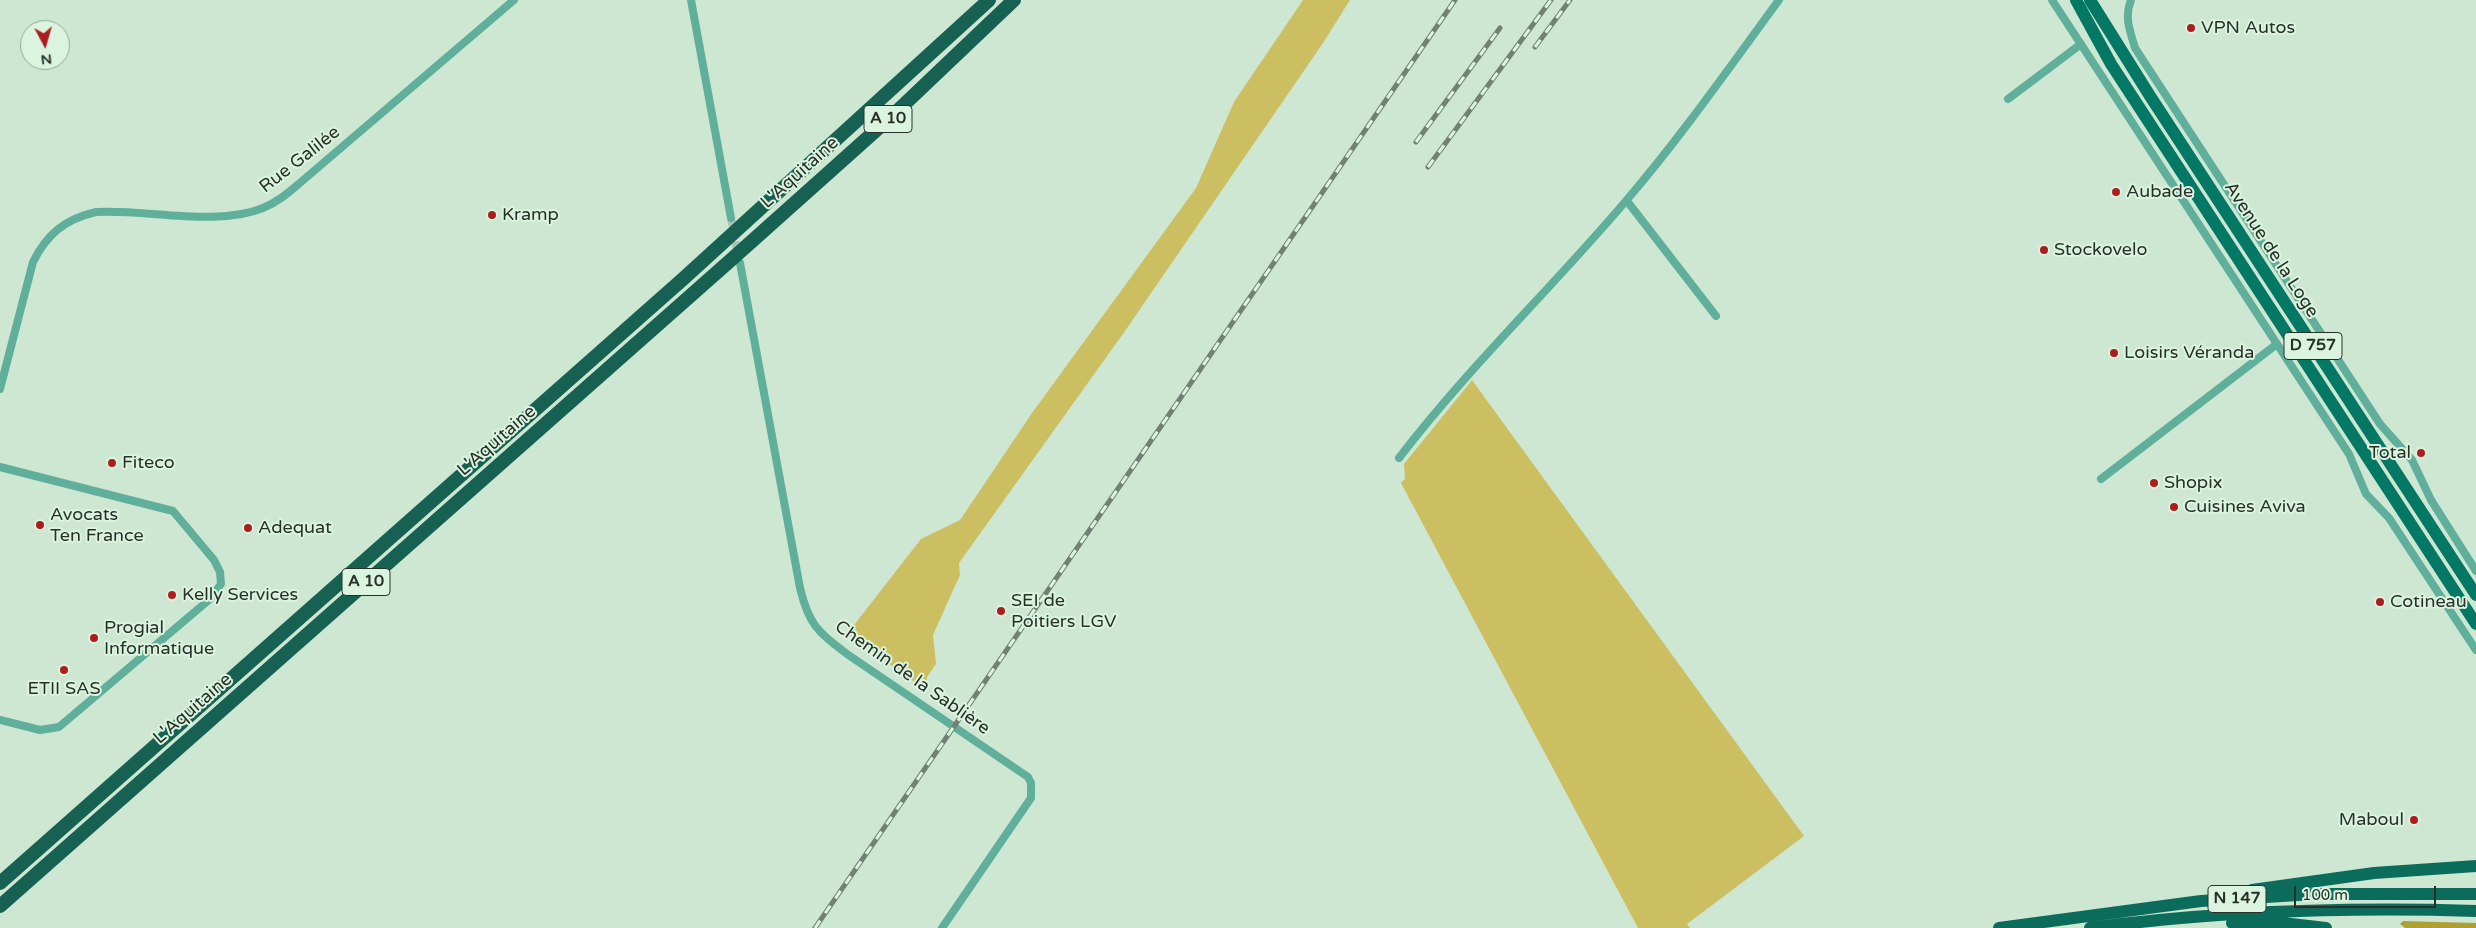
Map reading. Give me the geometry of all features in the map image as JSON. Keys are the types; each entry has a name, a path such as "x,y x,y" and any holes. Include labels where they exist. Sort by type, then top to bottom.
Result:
{"highway":[{"name":"L'Aquitaine","path":"0,883 689,273 989,0"},
{"name":"L'Aquitaine","path":"0,906 732,259 892,116 1014,0"},
{"path":"2201,901 2211,895 2374,873 2476,866"},
{"name":"N 147","path":"1999,928 2201,901 2315,894 2476,894"},
{"name":"N 147","path":"2090,928 2170,919 2319,910 2476,911"},
{"name":"N 147","path":"2170,919 2182,924 2274,922 2326,928"}],"main road":[{"name":"Avenue de la Loge","path":"2076,0 2092,33 2476,624"},
{"name":"Avenue de la Loge","path":"2090,0 2103,24 2476,595"}],"street":[{"name":"Rue Galilée","path":"0,389 23,296 39,250 54,231 67,222 96,212 228,216 263,208 280,199 514,0"},
{"path":"691,0 732,218"},
{"path":"1399,458 1462,381 1561,276 1627,201 1713,91 1780,0"},
{"path":"2052,0 2349,454 2366,494 2389,518 2476,650"},
{"path":"2131,0 2127,10 2128,27 2135,48 2380,424 2412,460 2430,500 2476,570"},
{"path":"2008,99 2081,44"},
{"path":"1627,201 1716,316"},
{"name":"Chemin de la Sablière","path":"740,263 804,607 810,621 820,633 1028,777 1031,798 942,928"},
{"path":"2101,479 2277,344"},
{"path":"0,467 173,511 214,560 220,572 221,584 210,599 58,726 40,730 0,720"}],"shaded area":[{"path":"1303,0 1350,0 1323,43 1125,331 959,563 960,575 933,635 936,664 927,677 927,691 847,634 921,539 960,520 1032,413 1196,188 1234,102"},
{"path":"1472,380 1804,836 1687,924 1690,928 1638,928 1401,483 1405,479 1404,464"},
{"path":"2403,921 2476,923 2476,928 2405,928 2400,924"}],"tunnel":[{"path":"731,218 738,255"}],"railway":[{"path":"815,928 1455,0"},
{"path":"1428,167 1551,0"},
{"path":"1535,47 1570,0"},
{"path":"1416,142 1500,28"}],"place":[{"name":"VPN Autos","path":"2191,28"},
{"name":"Aubade","path":"2116,192"},
{"name":"Kramp","path":"492,215"},
{"name":"Stockovelo","path":"2044,250"},
{"name":"Loisirs Véranda","path":"2114,353"},
{"name":"Total","path":"2421,453"},
{"name":"Fiteco","path":"112,463"},
{"name":"Shopix","path":"2154,483"},
{"name":"Cuisines Aviva","path":"2174,507"},
{"name":"Avocats Ten France","path":"40,525"},
{"name":"Adequat","path":"248,528"},
{"name":"Kelly Services","path":"172,595"},
{"name":"Cotineau","path":"2380,602"},
{"name":"SEI de Poitiers LGV","path":"1001,611"},
{"name":"Progial Informatique","path":"94,638"},
{"name":"ETII SAS","path":"64,670"},
{"name":"Maboul","path":"2414,820"}]}
